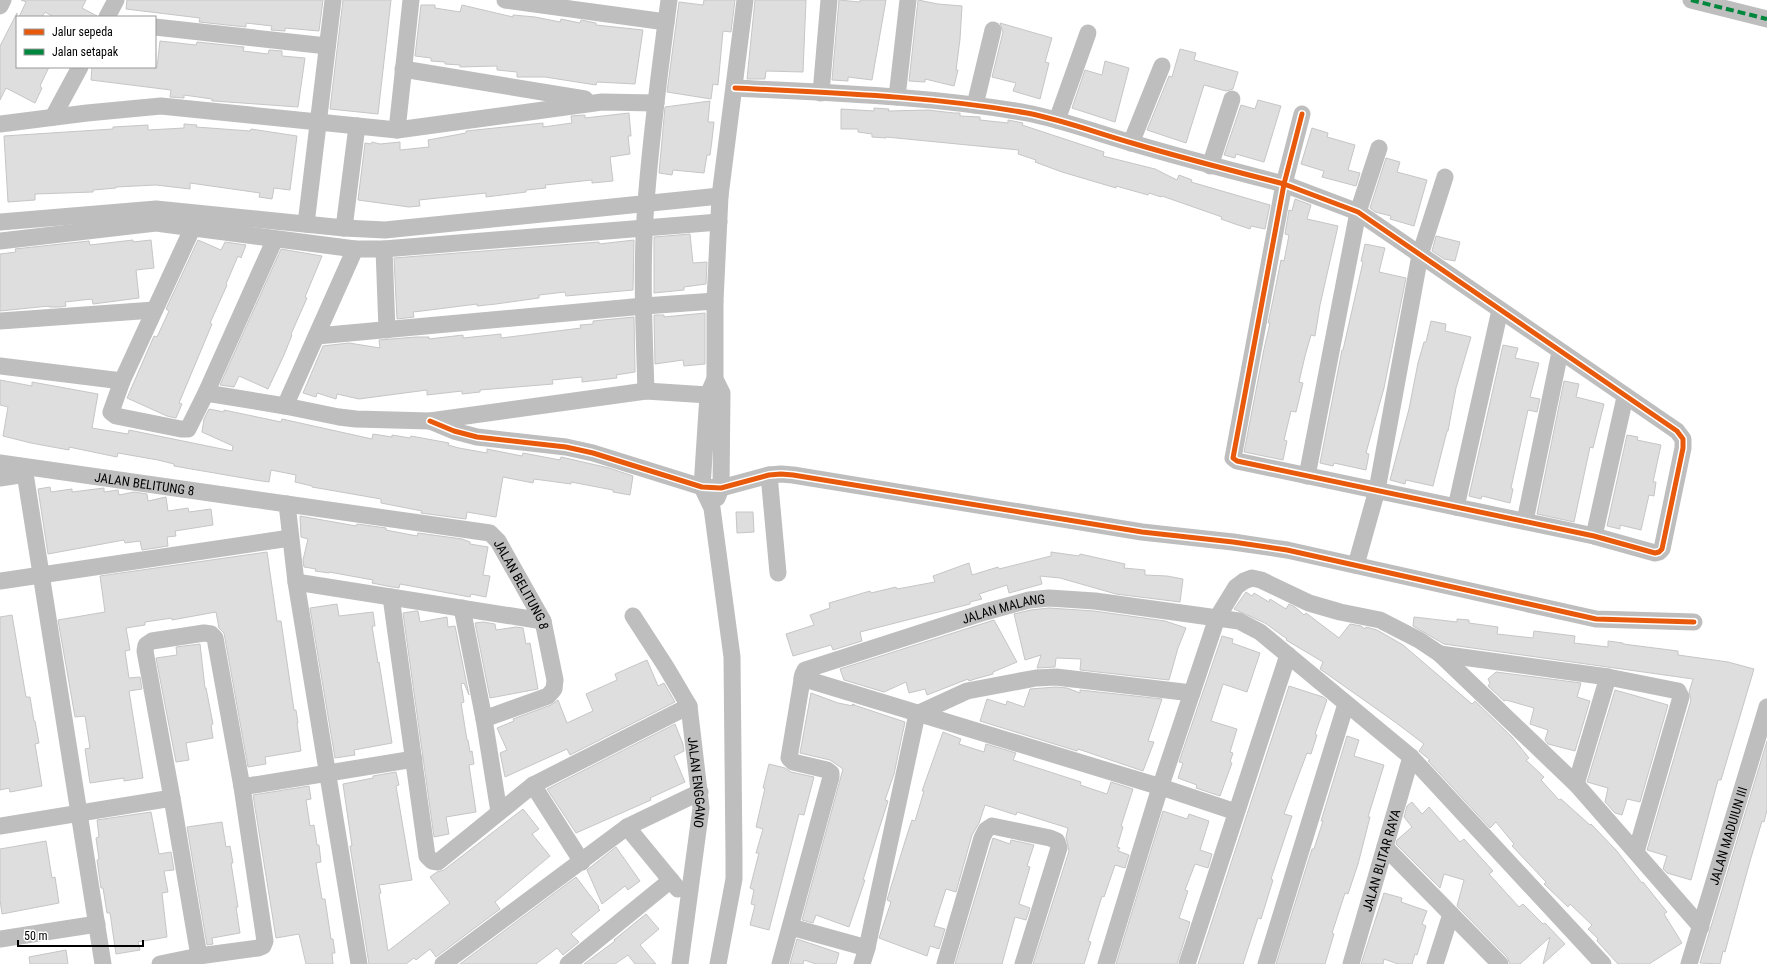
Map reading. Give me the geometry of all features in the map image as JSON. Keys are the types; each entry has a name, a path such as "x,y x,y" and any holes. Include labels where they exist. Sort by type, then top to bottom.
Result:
{"street":[{"path":"0,6 3,0"},
{"path":"108,16 116,0"},
{"path":"320,245 314,225 318,122 333,0"},
{"path":"397,130 411,0"},
{"path":"505,0 666,22"},
{"path":"646,391 644,306 646,203 656,103 669,0"},
{"path":"712,508 721,488 715,389 715,301 720,222 720,196 735,88 745,0"},
{"path":"821,93 829,0"},
{"path":"897,97 908,0"},
{"path":"1691,0 1767,20"},
{"path":"156,27 327,46"},
{"path":"975,105 993,30"},
{"path":"1057,120 1088,33"},
{"path":"1131,143 1162,66"},
{"path":"53,117 79,68"},
{"path":"403,69 602,102 656,103"},
{"path":"735,88 897,97 975,105 1057,120 1210,166 1284,184 1358,212 1625,397 1677,431 1683,439 1683,448 1662,549 1659,552 1525,521 1237,461 1232,455 1284,184 1302,114"},
{"path":"1210,166 1232,99"},
{"path":"0,124 161,106 397,130 602,102"},
{"path":"344,228 357,126"},
{"path":"1307,476 1358,212 1379,148"},
{"path":"1356,564 1378,490 1420,255 1445,177"},
{"path":"0,222 156,209 344,228 385,230 720,196"},
{"path":"0,241 156,223 355,249 384,249 720,222"},
{"path":"193,227 122,381 112,412 113,414 180,429 188,429 206,393 275,239"},
{"path":"285,406 355,249"},
{"path":"384,249 387,330"},
{"path":"317,336 644,306 715,301"},
{"path":"0,321 154,310"},
{"path":"1456,507 1500,310"},
{"path":"1525,521 1560,352"},
{"path":"0,366 122,381"},
{"path":"206,393 356,419 430,421 646,391 715,389"},
{"path":"715,389 702,487 712,508 732,657 734,879 718,964"},
{"path":"1594,536 1625,397"},
{"path":"430,421 477,437 566,447 593,453 702,487 721,488 769,475 793,475 1142,532 1287,550 1356,564 1596,619 1694,622"},
{"name":"JALAN BELITUNG 8","path":"0,463 25,470 490,533 498,541 543,621 555,680 554,689 548,696 484,719"},
{"path":"25,470 103,964"},
{"name":"JALAN BELITUNG 8","path":"0,478 25,470"},
{"path":"769,475 778,573"},
{"path":"290,505 290,538 296,582 359,964"},
{"path":"0,581 290,538"},
{"path":"1106,964 1161,787 1217,618 1236,587 1244,581 1252,578 1261,580 1309,603 1340,612 1369,617 1385,622 1419,640 1440,654 1576,784 1701,927"},
{"path":"296,582 543,621"},
{"path":"390,597 427,856 432,861 438,862 533,785 689,706"},
{"name":"JALAN MALANG","path":"802,678 807,668 985,612 1029,600 1065,598 1239,621 1260,632 1411,757 1600,962"},
{"path":"462,608 484,719 499,812"},
{"name":"JALAN ENGGANO","path":"633,616 689,706 701,808 680,964"},
{"path":"160,964 199,956 258,948 263,946 265,941 242,787 215,638 211,634 204,633 152,641 146,644 145,651 199,956"},
{"path":"1440,654 1608,677 1678,691 1681,697 1636,852"},
{"path":"1187,964 1288,655"},
{"path":"917,714 950,698 982,687 1036,678 1056,677 1192,693"},
{"path":"1576,784 1608,677"},
{"path":"780,964 831,777 831,773 827,770 793,762 789,758 802,678 1161,787 1236,812"},
{"path":"950,698 951,723"},
{"path":"1266,964 1346,704"},
{"name":"JALAN MADUIUN III","path":"1689,964 1767,707"},
{"path":"862,964 867,948 917,714"},
{"name":"JALAN BLITAR RAYA","path":"1351,964 1411,757"},
{"path":"242,787 414,759"},
{"path":"533,785 582,862"},
{"path":"443,964 627,827 700,792"},
{"path":"0,826 172,798"},
{"path":"945,964 982,838 986,830 992,826 1050,838 1057,841 1059,848 1023,964"},
{"path":"627,827 688,901"},
{"path":"1385,847 1500,964"},
{"path":"568,964 671,880"},
{"path":"1435,964 1451,914"},
{"path":"0,939 97,924"},
{"path":"791,927 867,948"}],"building":[{"path":"21,0 86,0 82,8 97,16 52,16 45,12 43,16 19,16 26,2"},
{"path":"127,0 323,0 319,31 285,28 285,31 271,30 272,26 246,23 246,27 199,22 200,18 126,9"},
{"path":"343,0 391,0 378,114 330,109"},
{"path":"704,0 735,0 731,32 723,31 718,85 713,84 711,99 667,92 679,2 703,5"},
{"path":"755,0 806,0 803,72 766,71 765,79 747,79"},
{"path":"839,0 860,2 860,0 886,0 872,80 848,77 848,81 832,80"},
{"path":"918,0 938,4 962,6 956,70 958,70 954,86 925,79 925,82 909,81"},
{"path":"421,5 435,5 435,8 460,12 462,5 513,17 513,15 535,17 560,22 561,19 580,23 581,20 596,23 596,25 643,30 635,84 597,82 596,85 545,77 517,77 517,72 497,70 497,66 460,67 460,65 445,64 445,62 431,61 431,58 415,56"},
{"path":"17,13 16,68 49,68 40,86 42,88 35,103 6,88 0,100 0,46"},
{"path":"1000,23 1052,38 1045,62 1049,63 1040,99 1013,91 1016,83 992,77 1003,32"},
{"path":"160,41 196,45 197,42 244,47 243,51 268,54 269,50 282,51 282,56 305,58 298,107 212,101 212,99 184,95 184,98 170,97 171,90 91,80 92,68 157,67"},
{"path":"1180,49 1196,53 1194,60 1238,72 1233,89 1226,91 1204,85 1186,143 1147,130 1169,76 1172,77"},
{"path":"1105,61 1129,68 1115,122 1072,108 1085,70 1102,75"},
{"path":"1258,100 1281,106 1264,162 1236,154 1235,158 1224,155 1241,105 1255,109"},
{"path":"710,101 708,122 714,122 710,155 707,155 704,173 673,170 672,175 659,173 665,107"},
{"path":"874,108 889,109 888,111 928,110 960,113 960,116 980,117 980,120 1008,123 1008,120 1023,123 1022,125 1104,152 1103,156 1155,169 1177,180 1179,175 1192,180 1191,182 1270,205 1265,229 1251,226 1250,229 1221,219 1222,217 1162,196 1149,193 1148,195 1116,186 1116,188 1062,172 1035,162 1036,160 1018,154 1019,150 886,137 872,137 872,134 858,132 858,129 841,129 841,109 874,111"},
{"path":"629,113 631,136 628,136 630,154 610,157 613,181 592,183 592,180 545,185 546,188 486,197 486,193 419,200 420,206 409,207 358,200 365,143 371,144 372,142 380,144 400,142 400,150 429,147 428,140 466,133 466,131 543,123 543,127 572,123 571,116 585,115 585,118"},
{"path":"184,124 197,125 196,127 250,131 251,129 297,136 290,190 274,188 272,199 259,197 260,193 190,183 190,189 156,185 116,187 93,190 93,192 35,194 35,200 8,202 4,136 113,129 113,127 148,125 148,130 184,128"},
{"path":"1312,128 1328,133 1327,137 1355,145 1348,170 1360,173 1356,186 1322,177 1324,171 1301,164"},
{"path":"1386,158 1400,162 1397,172 1427,180 1414,226 1390,219 1391,216 1375,212 1370,208"},
{"path":"1295,199 1311,205 1307,219 1338,226 1320,305 1315,336 1311,335 1299,382 1303,383 1296,412 1291,411 1284,440 1287,441 1283,460 1244,452 1281,260 1284,261 1289,235 1285,234 1289,210 1292,211"},
{"path":"690,234 693,263 707,262 706,284 684,287 684,290 654,293 654,237"},
{"path":"1436,236 1460,242 1455,261 1444,259 1432,251"},
{"path":"133,240 133,242 151,240 154,268 136,270 139,298 93,304 92,299 65,302 66,306 61,307 49,306 0,311 0,254 16,252 15,249 89,241 90,245"},
{"path":"198,240 221,250 225,242 246,245 241,258 238,256 210,323 212,324 179,403 182,404 176,418 167,416 127,398 154,336 157,337 169,311 166,309"},
{"path":"634,240 633,290 566,296 565,292 539,295 539,298 496,304 477,306 477,304 413,312 414,317 397,319 394,258 599,242 599,244"},
{"path":"1365,244 1385,248 1379,272 1406,278 1384,388 1366,453 1369,454 1366,470 1334,463 1333,466 1320,463 1342,350 1363,262 1361,261"},
{"path":"281,249 322,256 284,355 268,389 239,376 234,387 220,385"},
{"path":"705,313 705,364 684,366 683,360 655,364 654,315 664,315 664,317"},
{"path":"634,317 635,372 616,375 617,378 582,382 582,377 552,380 553,384 480,390 480,392 462,394 462,391 427,395 427,390 359,399 337,394 336,399 317,393 316,397 303,393 323,346 349,343 380,348 379,340 416,337 429,337 429,339 463,335 463,338 501,334 501,338 581,328 580,325 593,324 593,321"},
{"path":"1431,321 1446,324 1445,331 1471,337 1456,388 1448,431 1433,486 1406,480 1405,484 1390,480 1409,409 1418,363 1424,342 1426,342"},
{"path":"1503,345 1518,348 1515,358 1539,363 1530,397 1540,399 1537,412 1528,410 1511,488 1513,489 1510,503 1482,496 1481,499 1469,496"},
{"path":"0,380 32,386 32,382 98,394 92,428 128,434 129,430 232,451 233,446 202,432 204,419 209,409 224,412 224,410 281,422 282,419 372,439 373,434 410,438 411,436 449,443 448,445 459,448 487,453 487,449 522,456 523,453 560,460 561,457 609,468 633,476 630,495 613,492 613,490 571,482 571,484 534,479 533,483 503,477 496,517 467,512 466,519 421,513 422,511 381,503 381,499 312,487 295,482 296,475 271,470 269,482 174,466 174,464 158,460 118,453 117,457 69,447 69,450 3,436 8,407 0,405"},
{"path":"1564,381 1579,384 1576,397 1604,404 1593,448 1590,447 1574,522 1537,514"},
{"path":"1627,435 1638,437 1637,440 1661,445 1653,482 1656,482 1654,496 1649,495 1641,530 1620,525 1620,529 1607,526"},
{"path":"50,487 51,492 72,489 72,492 104,488 104,492 118,490 119,495 134,492 147,494 148,501 166,497 168,511 188,508 189,512 211,509 213,525 175,531 176,536 167,537 168,546 142,550 140,541 125,543 124,540 48,554 38,489"},
{"path":"736,512 753,512 754,532 737,533"},
{"path":"300,516 356,526 357,524 386,528 386,530 417,536 418,533 462,539 470,542 470,544 488,547 483,575 490,576 486,597 471,594 470,597 400,584 399,588 372,583 373,580 315,571 316,569 304,567 303,560 308,539 301,537"},
{"path":"267,552 277,621 281,621 294,710 296,710 298,723 301,751 265,757 266,764 248,767 224,633 219,628 216,612 172,620 172,618 145,622 145,625 126,628 130,650 125,651 129,678 140,677 142,689 129,691 143,778 124,781 124,778 90,783 85,749 90,748 85,716 75,717 58,620 105,612 100,576"},
{"path":"1051,552 1079,556 1080,554 1125,564 1124,568 1145,570 1145,575 1167,576 1183,579 1180,602 1116,594 1060,578 1040,576 1042,584 1009,593 1007,585 979,594 982,599 970,602 970,604 860,632 862,641 833,650 831,645 793,656 786,634 814,625 810,615 830,608 829,603 870,591 871,593 896,587 897,589 935,582 933,576 969,563 972,575 998,567 999,569 1051,556"},
{"path":"1246,592 1252,596 1254,593 1269,602 1270,599 1286,609 1289,604 1304,615 1306,613 1339,638 1350,624 1361,626 1365,629 1366,627 1377,630 1403,645 1472,704 1475,701 1512,737 1529,758 1526,760 1544,777 1541,780 1559,800 1561,799 1590,825 1591,824 1616,850 1667,912 1664,914 1682,943 1649,964 1618,964 1588,929 1592,925 1570,904 1568,907 1544,884 1546,882 1512,846 1514,844 1496,822 1490,828 1428,761 1430,760 1419,751 1424,744 1320,669 1323,662 1286,640 1287,639 1265,623 1234,609"},
{"path":"337,604 339,616 373,612 375,626 372,626 392,743 354,750 355,755 335,758 310,608"},
{"path":"1049,608 1094,611 1165,621 1186,628 1178,648 1169,680 1080,670 1081,659 1056,658 1055,667 1037,668 1041,655 1025,660 1014,614"},
{"path":"418,611 420,622 447,617 448,627 455,626 469,695 464,683 461,684 464,702 461,703 467,740 470,752 472,751 474,764 469,765 476,812 446,817 449,834 434,837 403,613"},
{"path":"12,615 26,697 30,697 39,743 35,744 42,786 10,792 9,788 0,790 0,617"},
{"path":"1414,617 1457,622 1457,619 1469,620 1469,623 1498,627 1497,634 1533,638 1534,631 1575,636 1574,643 1608,647 1608,641 1678,651 1678,655 1728,662 1754,669 1721,780 1718,780 1691,880 1667,873 1663,869 1667,856 1647,850 1691,700 1689,692 1693,679 1444,644 1413,626"},
{"path":"994,620 1017,662 993,672 993,674 969,681 968,679 927,695 925,689 909,693 906,682 884,692 844,680 840,669"},
{"path":"483,622 495,624 496,630 516,627 523,628 526,644 530,643 538,689 490,698 475,623"},
{"path":"1222,636 1233,639 1232,643 1260,653 1247,692 1223,684 1211,721 1237,729 1230,752 1233,753 1230,762 1232,763 1220,796 1196,788 1197,785 1178,778 1183,763 1179,762"},
{"path":"200,644 205,688 213,724 211,725 213,738 186,743 189,760 176,762 156,658 177,655 176,647"},
{"path":"647,660 658,686 664,683 675,702 570,755 567,749 505,777 500,753 507,750 497,728 514,721 513,719 551,705 558,700 567,723 593,711 586,694 617,680 615,674"},
{"path":"1496,672 1581,683 1577,697 1590,701 1575,751 1548,744 1545,740 1548,730 1530,724 1534,708 1506,700 1504,701 1488,686 1490,683 1488,679"},
{"path":"1289,686 1323,697 1327,700 1315,734 1317,735 1311,754 1307,753 1284,814 1292,816 1271,879 1273,880 1261,919 1258,918 1243,964 1198,964"},
{"path":"1056,687 1067,688 1080,693 1080,690 1162,699 1148,741 1154,742 1143,771 1078,749 1077,751 980,721 987,699 1006,705 1007,701 1024,707 1030,689"},
{"path":"1615,690 1668,705 1640,802 1627,799 1622,815 1615,813 1605,802 1608,788 1587,782"},
{"path":"811,693 838,703 853,706 852,704 905,722 894,774 885,800 888,801 863,880 865,880 849,927 816,915 813,923 802,920 843,769 830,760 800,753"},
{"path":"675,724 683,744 684,751 674,756 685,782 650,798 651,800 576,833 547,789"},
{"path":"943,732 961,739 959,744 984,752 986,744 1016,753 1013,760 1081,782 1080,785 1107,794 1111,782 1133,789 1121,826 1123,827 1117,847 1120,848 1118,851 1129,855 1125,868 1115,865 1104,897 1102,896 1088,941 1091,942 1084,964 1033,964 1069,851 1066,837 1068,828 1017,812 1016,815 985,805 979,823 972,835 956,892 946,889 934,926 945,929 939,949 930,946 927,956 879,938 891,902 887,900 907,835 912,820 915,821 924,791 922,791"},
{"path":"1347,736 1359,740 1354,756 1384,765 1368,817 1370,817 1358,864 1348,894 1345,893 1332,933 1334,934 1325,964 1276,964 1312,849 1314,849 1323,821 1321,821"},
{"path":"1767,741 1767,810 1764,822 1762,821 1750,861 1725,952 1723,951 1720,964 1700,963"},
{"path":"769,764 785,768 791,772 814,777 804,815 799,814 769,930 750,925 755,905 751,904 754,890 750,888 759,853 756,853 763,829 756,827"},
{"path":"396,772 399,785 396,786 412,880 379,885 381,893 379,894 388,951 450,903 430,877 437,872 444,870 523,809 539,829 532,834 550,856 495,902 500,909 436,957 430,949 416,960 414,958 406,964 369,964 350,846 352,846 343,784"},
{"path":"309,786 311,799 306,800 310,826 314,825 317,845 319,845 321,862 316,863 322,899 325,899 331,939 333,939 335,953 332,953 333,964 306,964 299,934 276,938 253,795"},
{"path":"1412,802 1422,814 1429,807 1460,842 1464,839 1493,871 1489,874 1519,907 1523,904 1543,924 1545,923 1565,944 1543,964 1550,937 1520,964 1510,964 1507,957 1457,906 1464,880 1444,874 1440,888 1396,844 1397,840 1412,827 1404,817 1407,806"},
{"path":"1163,811 1187,819 1189,814 1209,821 1200,850 1212,854 1208,868 1195,864 1185,890 1188,891 1179,918 1190,922 1177,964 1116,964"},
{"path":"151,812 159,854 171,852 174,870 164,871 168,892 162,893 167,937 138,942 140,950 116,954 110,913 107,913 103,888 101,888 97,860 99,859 96,838 99,837 97,820"},
{"path":"222,822 226,847 230,846 233,863 231,863 238,907 236,907 240,933 212,938 213,944 207,945 187,827"},
{"path":"993,838 1010,844 1011,840 1034,845 1027,866 1030,867 1019,904 1030,908 1026,920 1015,917 1002,964 955,964"},
{"path":"46,841 52,878 55,877 59,903 2,914 0,900 0,849"},
{"path":"616,847 640,881 628,890 625,886 602,904 587,870"},
{"path":"576,877 600,910 571,934 579,942 563,955 557,948 536,964 460,964"},
{"path":"1384,893 1402,898 1401,902 1427,911 1422,924 1426,926 1417,955 1415,954 1412,964 1398,964 1384,959 1383,964 1361,964"},
{"path":"646,914 659,929 640,945 656,964 635,964 628,955 615,964 584,964 615,941 614,940"},
{"path":"797,939 839,953 836,964 816,964 804,960 803,964 790,964"},
{"path":"66,950 68,964 30,964 29,957"}],"marked path":[{"path":"1691,0 1767,19"}],"cycle path":[{"path":"735,88 918,99 991,107 1027,113 1067,123 1170,154 1284,184 1233,458 1237,461 1594,536 1655,553 1659,552 1662,549 1683,448 1683,439 1677,431 1358,212 1284,184 1302,114"},
{"path":"430,421 454,431 477,437 566,447 593,453 702,487 721,488 769,475 793,475 1142,532 1233,542 1287,550 1596,619 1694,622"}]}
